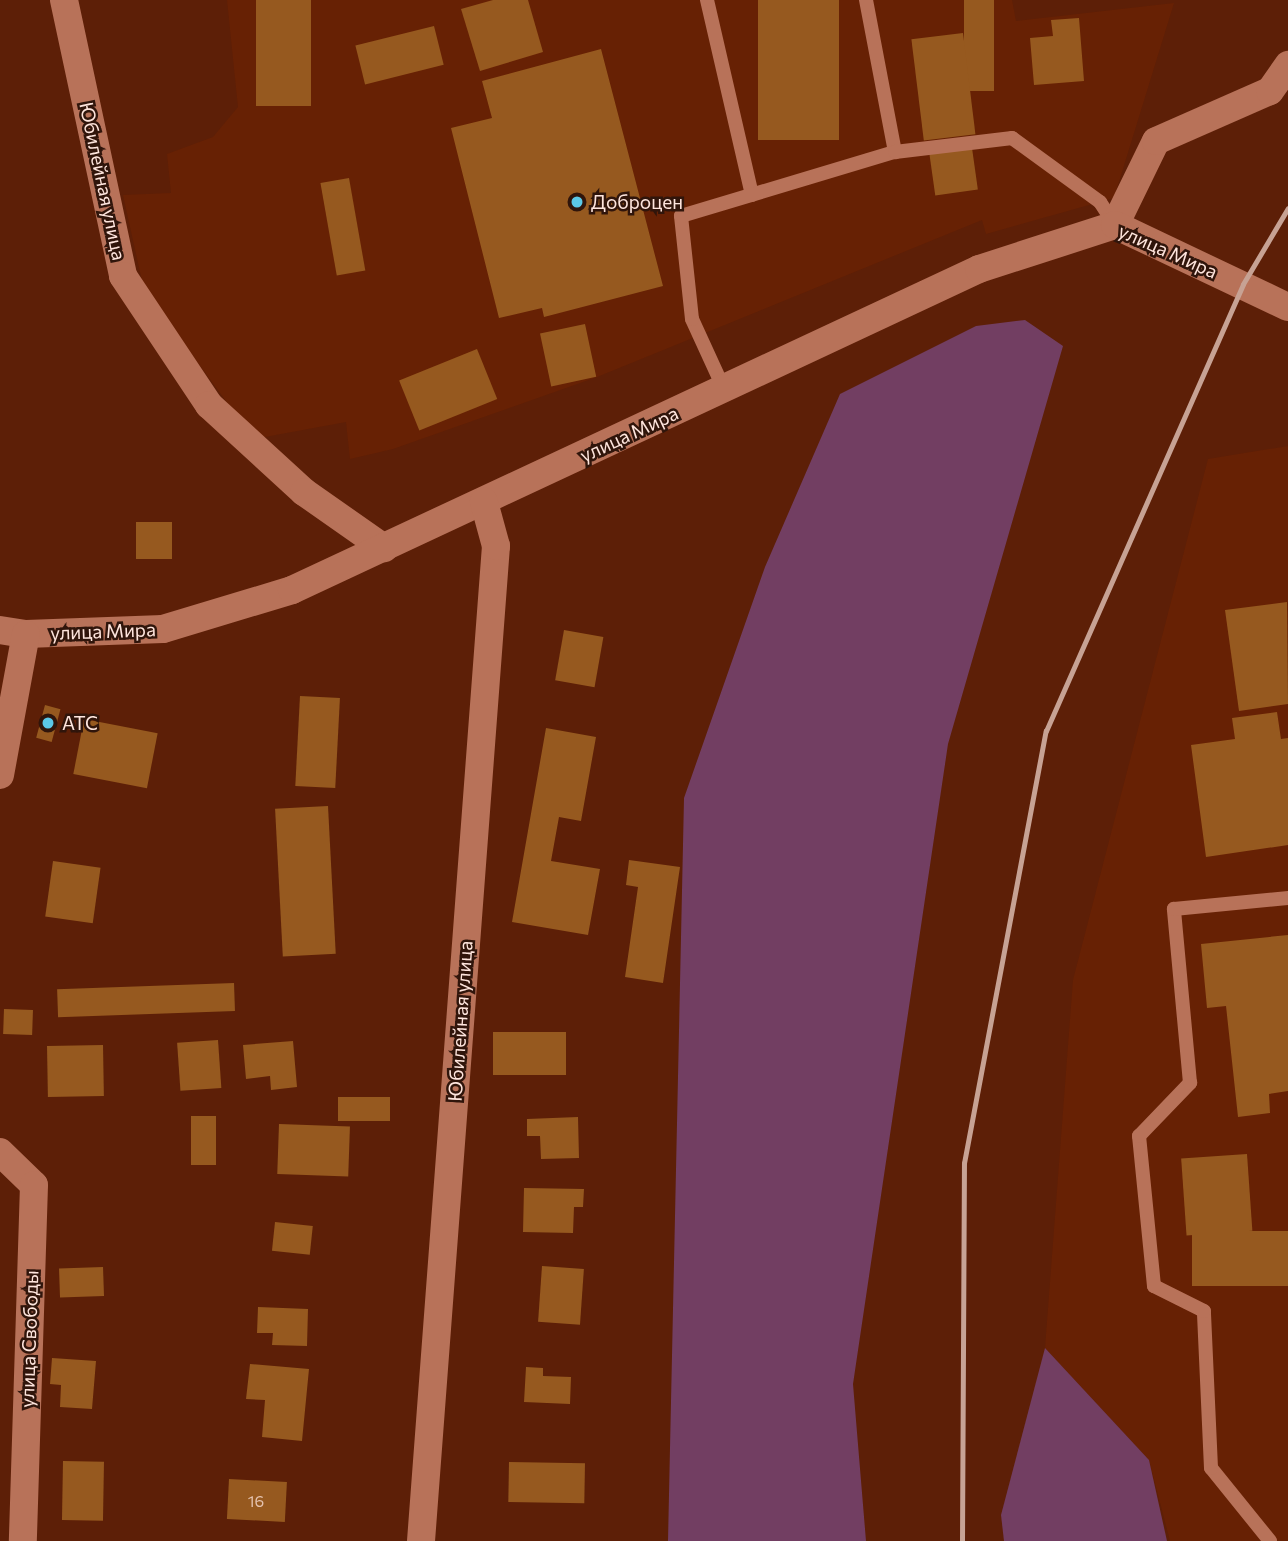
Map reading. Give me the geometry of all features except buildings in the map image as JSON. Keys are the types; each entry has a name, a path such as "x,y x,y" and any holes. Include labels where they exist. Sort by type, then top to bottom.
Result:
{"street":[{"name":"Юбилейная улица","path":"64,0 123,276 209,405 304,492 384,548"},
{"path":"1115,225 1156,141 1270,91 1288,65"},
{"name":"улица Мира","path":"13,632 163,629 292,590 979,269 1115,225 1288,307"},
{"name":"Юбилейная улица","path":"421,1541 496,545 484,502"},
{"path":"0,775 13,632"},
{"name":"улица Свободы","path":"0,1152 34,1185 23,1541"}],"lane":[{"path":"708,0 752,195"},
{"path":"866,0 895,152"},
{"path":"724,389 692,319 681,216 895,152 1012,138 1100,202 1115,225"},
{"path":"1270,1541 1211,1468 1205,1311 1154,1286 1139,1136 1190,1083 1174,909 1288,898"}],"shaded area":[{"path":"227,0 1012,0 1016,21 1174,3 1114,198 986,234 982,220 597,377 393,449 350,459 346,422 254,439 144,290 123,195 171,193 167,154 213,137 238,107"},
{"path":"1025,320 1063,346 948,744 853,1384 866,1541 668,1541 684,798 765,567 840,394 976,326"},
{"path":"1288,446 1288,1541 1170,1541 1149,1460 1045,1348 1073,980 1208,459"},
{"path":"1045,1348 1149,1460 1167,1541 1004,1541 1001,1515"}],"railway":[{"path":"962,1541 964,1163 1046,731 1243,284 1288,208"}],"place":[{"name":"Доброцен","path":"577,202"},
{"name":"АТС","path":"48,723"}]}
